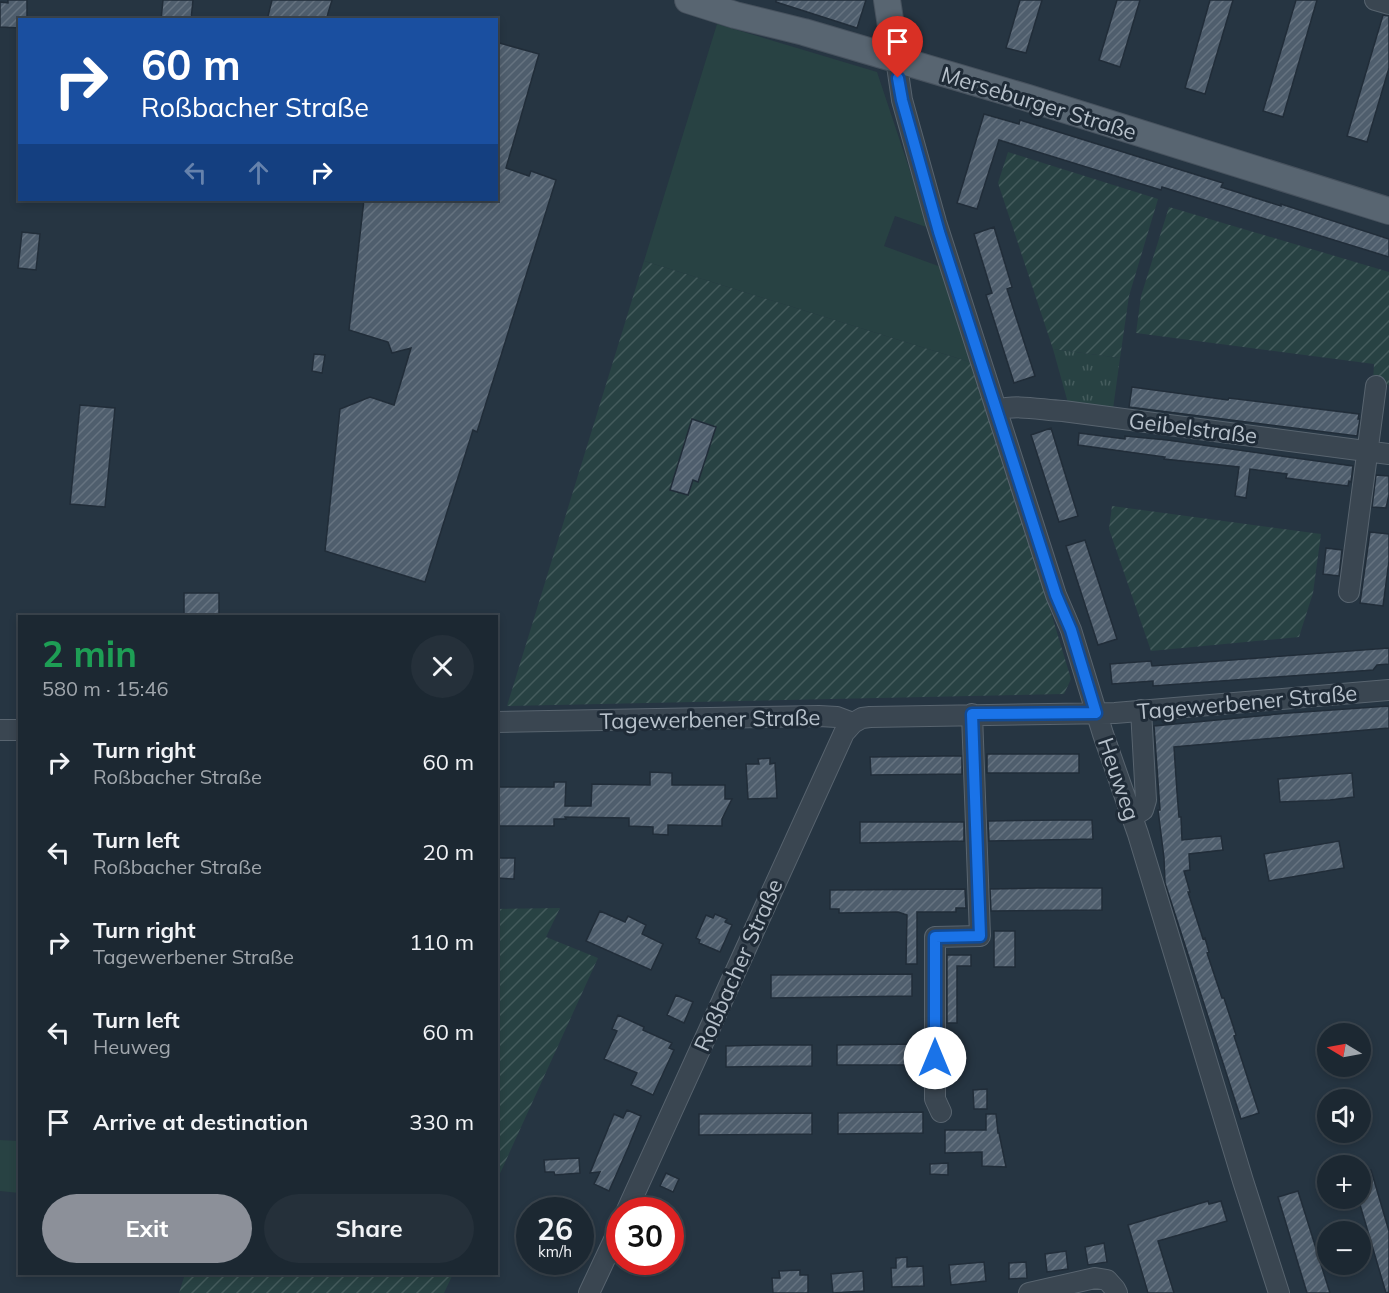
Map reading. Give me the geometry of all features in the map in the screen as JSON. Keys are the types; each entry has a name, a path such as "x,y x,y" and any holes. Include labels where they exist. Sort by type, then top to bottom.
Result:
{"main road":[{"name":"Merseburger Straße","path":"688,0 1077,113 1389,211"},
{"path":"887,0 896,59"}],"street":[{"path":"1375,0 1389,4"},
{"name":"Heuweg","path":"896,59 902,100 928,195 1056,595 1071,630 1096,713 1132,817 1279,1293"},
{"path":"1348,592 1376,386"},
{"name":"Geibelstraße","path":"997,410 1017,407 1063,411 1389,454"},
{"name":"Tagewerbener Straße","path":"498,722 819,716 837,717 853,723 870,717 1096,713 1389,690"},
{"path":"1132,817 1143,810 1146,800 1141,710"},
{"path":"941,1112 935,1099 935,937 980,936 972,714"},
{"name":"Roßbacher Straße","path":"633,1197 844,733 853,723"},
{"path":"0,730 18,730"},
{"path":"589,1293 606,1257"},
{"path":"1029,1293 1095,1278 1107,1280 1117,1293"}],"green space":[{"path":"717,24 877,72 929,228 895,216 884,246 941,267 976,364 644,261"},
{"path":"1008,152 1158,199 1129,296 1120,358 1053,349 998,183"},
{"path":"1169,207 1389,272 1389,385 1373,382 1374,364 1136,333 1141,296"},
{"path":"644,261 976,364 1071,679 1064,694 507,706"},
{"path":"1053,349 1120,358 1113,409 1068,403"},
{"path":"1112,506 1321,534 1313,593 1299,637 1151,651 1109,529"},
{"path":"560,908 546,937 598,958 498,1178 498,909"},
{"path":"0,1140 18,1141 18,1193 0,1191"},
{"path":"185,1275 453,1275 444,1293 179,1293"}],"building":[{"path":"8,0 27,0 27,18 18,18 18,28 0,27 0,2 8,3"},
{"path":"163,0 193,0 191,18 161,18"},
{"path":"272,0 332,0 327,18 268,18"},
{"path":"776,0 866,0 857,28 776,2"},
{"path":"1020,0 1042,0 1026,53 1006,48"},
{"path":"1117,0 1140,0 1120,67 1099,60"},
{"path":"1210,0 1233,0 1205,94 1185,88"},
{"path":"1296,0 1317,0 1283,117 1263,111"},
{"path":"1383,15 1389,16 1389,68 1367,142 1347,136"},
{"path":"498,43 539,54 506,168 529,176 531,171 556,180 477,432 473,430 425,582 325,551 340,409 370,397 394,405 411,348 392,353 388,342 349,330 364,201 498,201"},
{"path":"984,114 1019,124 1020,120 1223,183 1221,187 1389,239 1389,257 1162,187 1161,190 999,140 977,209 957,203"},
{"path":"994,227 1012,287 1007,289 1035,376 1014,383 986,295 992,293 974,234"},
{"path":"22,232 40,234 36,270 18,268"},
{"path":"314,354 325,355 322,373 312,371"},
{"path":"1132,387 1359,414 1357,436 1129,407"},
{"path":"80,405 115,408 105,507 70,504"},
{"path":"692,419 716,427 698,482 693,480 688,495 670,490"},
{"path":"1051,428 1078,516 1059,522 1031,435"},
{"path":"1079,433 1125,439 1125,436 1167,440 1353,466 1351,482 1349,481 1348,486 1324,483 1286,478 1287,474 1250,469 1246,498 1235,496 1239,467 1164,459 1165,457 1078,445"},
{"path":"1376,475 1389,476 1386,508 1372,507"},
{"path":"1370,532 1389,534 1389,561 1383,606 1360,603"},
{"path":"1085,540 1117,639 1098,645 1066,546"},
{"path":"1326,548 1342,550 1339,576 1323,574"},
{"path":"184,593 219,593 219,615 184,615"},
{"path":"1389,648 1389,664 1377,665 1373,670 1153,686 1153,681 1112,684 1110,664 1151,661 1152,666"},
{"path":"1389,706 1389,728 1174,747 1182,840 1221,836 1223,850 1189,854 1190,870 1184,871 1190,892 1188,892 1203,939 1205,938 1209,952 1207,953 1222,998 1224,998 1259,1113 1241,1119 1165,883 1158,810 1160,810 1154,726"},
{"path":"987,754 1079,754 1079,773 987,773"},
{"path":"962,756 962,774 871,775 870,757"},
{"path":"770,758 770,764 775,763 777,798 748,799 746,764 759,764 758,759"},
{"path":"650,772 672,773 672,785 725,785 725,799 732,799 722,819 722,826 668,825 668,835 653,834 653,827 629,826 629,818 565,817 566,819 554,819 554,826 498,826 498,787 554,787 554,782 566,782 565,806 591,806 592,784 650,785"},
{"path":"1352,773 1354,797 1280,802 1278,779"},
{"path":"1092,820 1093,839 989,841 988,821"},
{"path":"860,822 964,822 964,841 860,843"},
{"path":"1339,841 1344,868 1269,881 1264,854"},
{"path":"498,858 515,858 514,879 498,878"},
{"path":"1102,888 1102,910 991,911 990,889"},
{"path":"965,889 966,908 956,908 956,912 917,912 917,964 906,964 907,915 898,912 839,913 839,909 830,909 830,890"},
{"path":"600,911 625,922 628,916 646,925 642,934 663,944 651,970 586,941"},
{"path":"715,914 727,919 725,922 732,925 720,952 699,943 700,940 696,938 706,915 713,918"},
{"path":"994,931 1015,931 1015,967 994,967"},
{"path":"947,955 971,955 971,966 957,966 957,1023 947,1023"},
{"path":"912,974 912,996 771,998 771,975"},
{"path":"676,995 693,1002 684,1023 667,1015"},
{"path":"618,1015 644,1027 643,1030 672,1043 669,1048 674,1050 653,1095 631,1085 637,1073 604,1059 617,1031 612,1029"},
{"path":"922,1044 923,1065 837,1065 837,1045"},
{"path":"812,1045 812,1066 726,1067 726,1046"},
{"path":"987,1089 987,1109 974,1109 973,1090"},
{"path":"627,1110 641,1116 609,1191 594,1184 600,1172 590,1173 614,1114 623,1118"},
{"path":"923,1112 923,1133 838,1134 838,1113"},
{"path":"812,1113 812,1134 699,1135 699,1114"},
{"path":"986,1114 996,1114 1006,1167 982,1166 982,1152 945,1153 945,1130 986,1130"},
{"path":"579,1158 580,1173 555,1175 554,1172 545,1172 544,1160"},
{"path":"948,1163 948,1175 930,1174 930,1164"},
{"path":"1371,1170 1389,1231 1389,1292 1386,1293 1371,1242 1371,1221 1365,1221 1361,1209 1371,1209"},
{"path":"666,1173 679,1179 673,1192 660,1186"},
{"path":"1298,1191 1317,1252 1317,1275 1324,1275 1330,1293 1307,1293 1278,1197"},
{"path":"1208,1201 1209,1204 1221,1201 1227,1221 1158,1241 1174,1293 1148,1293 1128,1225"},
{"path":"1104,1243 1107,1262 1088,1265 1085,1247"},
{"path":"1066,1251 1068,1269 1047,1272 1045,1254"},
{"path":"907,1257 907,1267 923,1266 924,1286 892,1287 891,1268 896,1268 896,1258"},
{"path":"984,1262 986,1281 951,1285 949,1265"},
{"path":"1026,1262 1027,1278 1009,1279 1009,1263"},
{"path":"800,1270 800,1275 808,1275 808,1293 773,1293 772,1278 780,1278 779,1271"},
{"path":"863,1271 864,1291 833,1293 831,1274"}],"route":[{"path":"898,78 939,232 1056,595 1071,630 1096,713 972,714 980,936 935,937 935,1058"}]}
